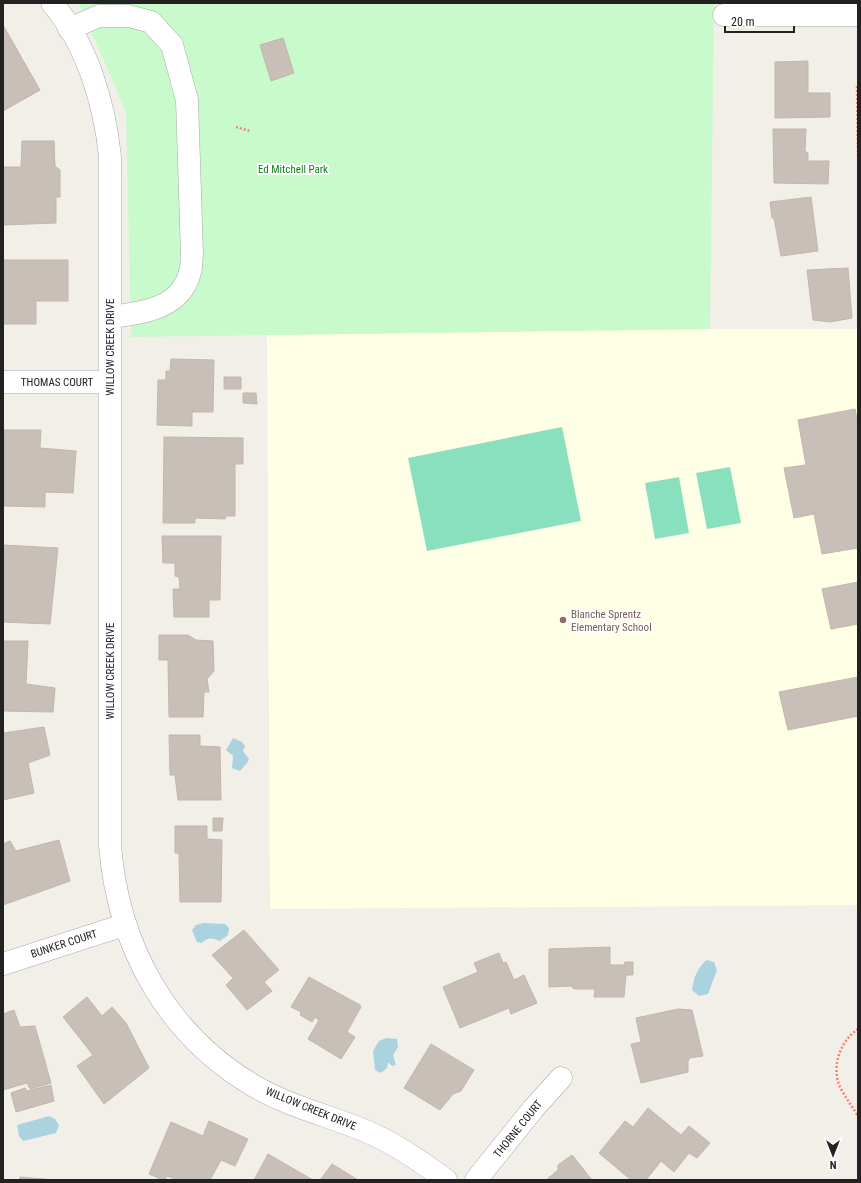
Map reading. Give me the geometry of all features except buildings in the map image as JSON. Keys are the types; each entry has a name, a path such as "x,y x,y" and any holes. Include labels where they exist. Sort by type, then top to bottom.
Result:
{"street":[{"name":"WILLOW CREEK DRIVE","path":"52,3 69,29 93,78 108,137 110,157 110,845 118,904 124,925 144,971 165,1006 191,1036 221,1064 255,1086 291,1104 364,1131 392,1145 446,1180"},
{"path":"724,15 858,15"},
{"path":"69,29 99,16 129,16 151,22 172,45 187,100 192,254 190,273 181,291 164,306 135,314 110,317"},
{"name":"THOMAS COURT","path":"3,382 110,382"},
{"name":"BUNKER COURT","path":"3,964 124,925"},
{"name":"THORNE COURT","path":"476,1180 533,1109 561,1078"}],"path":[{"path":"857,86 858,156"},
{"path":"236,127 250,131"},
{"path":"858,1029 845,1041 838,1055 837,1068 839,1085 858,1116"}],"shaded area":[{"name":"Blanche Sprentz Elementary School","path":"710,329 858,329 858,905 270,909 267,335"}],"green space":[{"name":"Ed Mitchell Park","path":"79,3 714,3 710,329 131,337 126,112"},
{"path":"562,427 581,521 427,551 408,458"},
{"path":"730,467 741,523 707,529 696,473"},
{"path":"679,477 689,533 655,539 645,483"}],"water":[{"path":"233,738 242,742 245,746 243,751 249,759 240,771 232,768 233,756 226,750"},
{"path":"204,923 225,924 229,928 228,935 220,941 211,939 202,943 197,942 192,930 196,925"},
{"path":"707,960 714,962 717,970 708,994 699,996 692,990 696,973"},
{"path":"386,1038 397,1039 398,1047 393,1055 396,1065 392,1066 388,1062 387,1068 381,1073 375,1070 373,1051 379,1041"},
{"path":"49,1116 55,1119 59,1125 56,1133 23,1141 19,1136 17,1125"}],"place":[{"name":"Blanche Sprentz Elementary School","path":"563,620"}]}
